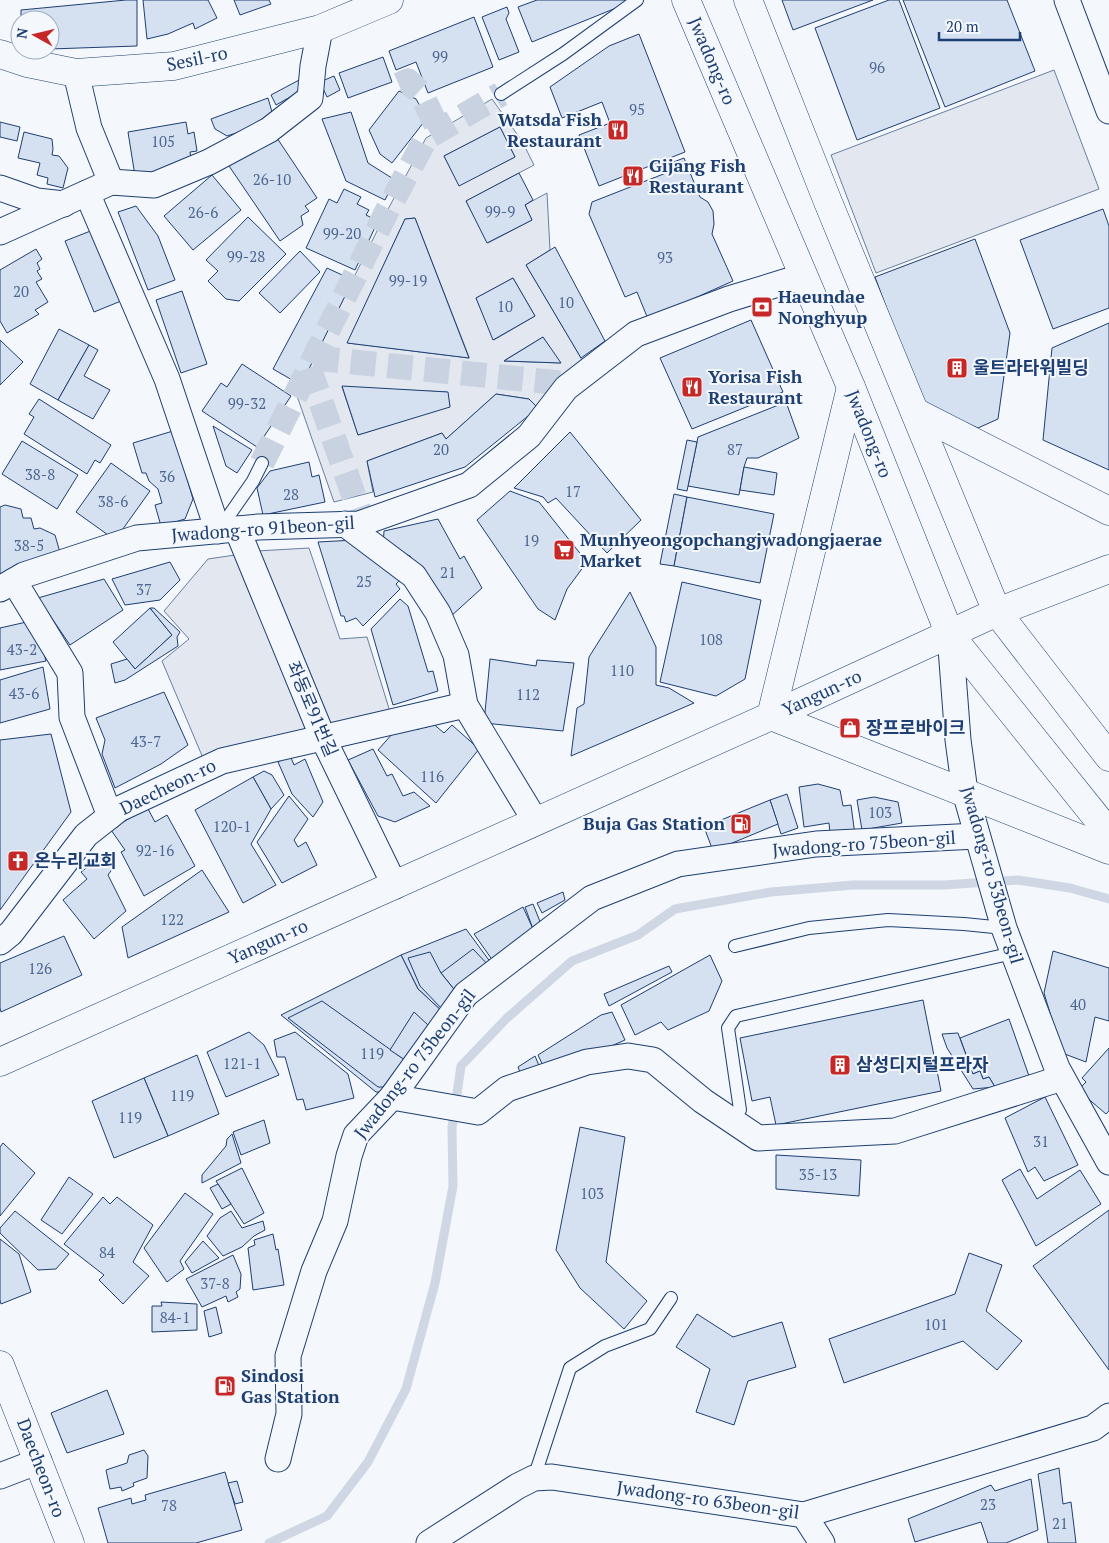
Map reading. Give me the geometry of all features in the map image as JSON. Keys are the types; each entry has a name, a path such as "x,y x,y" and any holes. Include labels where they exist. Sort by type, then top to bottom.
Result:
{"main road":[{"name":"Sesil-ro","path":"0,54 26,64 76,73 174,66 320,29 389,0"},
{"name":"Jwadong-ro","path":"686,0 851,387 950,635 1109,833"},
{"path":"748,0 835,220 997,612 1109,757"},
{"path":"851,387 771,716 1109,850"},
{"path":"915,412 1109,511"},
{"name":"Yangun-ro","path":"0,1062 395,886 997,612 1109,569"},
{"name":"Daecheon-ro","path":"0,1365 70,1543"}],"street":[{"path":"1067,0 1109,111"},
{"path":"0,232 112,182 154,186 209,162 276,125 310,98 313,66 320,29"},
{"path":"76,73 89,128 112,182"},
{"path":"0,188 36,201 64,204"},
{"name":"좌동로91번길","path":"87,193 167,379 228,530 328,737 395,886"},
{"name":"Jwadong-ro 91beon-gil","path":"110,816 72,717 70,673 7,585 24,575 138,538 228,530 359,524 469,484 529,436 566,388 636,334 729,299 804,276"},
{"path":"345,524 414,576 438,612 456,655 465,705 536,822"},
{"name":"Jwadong-ro 53beon-gil","path":"950,635 958,740 965,792 1004,928 1057,1068 1109,1162"},
{"path":"328,737 465,705"},
{"name":"Daecheon-ro","path":"0,942 10,933 86,835 118,809 222,761 328,737"},
{"name":"Jwadong-ro 75beon-gil","path":"278,1459 289,1414 288,1356 314,1271 335,1221 348,1156 356,1135 392,1097 466,994 592,898 678,864 816,844 977,836"},
{"path":"392,1097 478,1112 507,1089 587,1062 628,1056 653,1060 703,1101 758,1138 894,1131 1062,1078"},
{"name":"Jwadong-ro 63beon-gil","path":"429,1543 518,1486 534,1478 552,1477 804,1515 1094,1428 1109,1416"},
{"path":"0,1476 39,1461"},
{"path":"804,1515 822,1543"}],"lane":[{"path":"501,94 563,54 637,0"},
{"path":"228,530 262,463"},
{"path":"735,946 809,928 888,920 1004,928"},
{"path":"740,1110 728,1028 736,1016 1013,953"},
{"path":"534,1478 570,1368 605,1346 650,1329 670,1298"}],"shaded area":[{"path":"1054,70 1099,189 876,273 831,155"},
{"path":"492,99 522,141 534,165 466,201 488,243 532,220 525,205 547,193 550,250 526,265 581,358 583,367 538,408 529,399 496,394 446,439 442,433 367,461 373,492 334,502 296,393 386,213 426,138","holes":["500,127 515,157 459,185 444,156","415,218 469,358 348,343 405,219","513,278 535,316 494,340 476,298","543,337 560,363 505,361","342,387 447,392 450,406 358,435"]},
{"path":"309,548 340,639 367,637 391,715 327,729 257,551"},
{"path":"235,555 309,732 203,758 162,661 189,639 164,611 208,559"}],"building":[{"path":"137,0 137,46 60,49 60,10 21,10"},
{"path":"143,0 208,0 217,18 195,29 193,23 168,34 147,39"},
{"path":"234,0 269,0 271,4 240,15"},
{"path":"537,0 625,0 626,4 532,42 518,7"},
{"path":"782,0 873,0 793,30"},
{"path":"889,0 899,0 940,108 857,140 815,28"},
{"path":"903,0 1007,0 1035,71 945,107"},
{"path":"507,7 509,13 506,19 519,52 499,60 482,17"},
{"path":"474,17 493,67 428,93 416,62 396,70 389,51"},
{"path":"639,34 685,152 599,186 579,135 610,123 602,102 562,118 550,87 609,46"},
{"path":"383,57 392,82 348,98 339,73"},
{"path":"334,76 340,90 327,97 320,82"},
{"path":"301,79 306,88 276,105 271,95"},
{"path":"399,91 416,99 427,118 392,163 380,154 369,130"},
{"path":"268,98 272,112 263,124 227,136 215,129 211,119"},
{"path":"351,112 368,163 395,180 385,200 346,181 322,119"},
{"path":"0,122 20,127 17,141 0,137"},
{"path":"186,122 188,134 194,132 197,151 190,152 192,166 135,176 128,132"},
{"path":"500,127 515,157 459,186 444,156"},
{"path":"24,132 52,139 52,155 59,156 68,168 63,188 47,184 48,178 37,175 40,163 18,158"},
{"path":"273,132 317,198 305,206 309,211 301,216 303,225 280,241 227,163"},
{"path":"684,158 700,197 708,202 713,211 714,224 712,234 733,281 648,319 637,292 625,297 589,214 592,202 666,173 663,166"},
{"path":"519,173 533,200 525,205 532,220 487,243 466,201"},
{"path":"212,175 241,210 193,250 164,216"},
{"path":"344,189 361,197 357,204 369,210 366,215 378,221 355,270 306,248 329,199 337,203"},
{"path":"136,206 158,236 175,280 148,290 118,212"},
{"path":"1103,209 1109,226 1109,308 1053,329 1020,240"},
{"path":"248,217 286,254 239,301 226,299 208,281 218,271 206,260"},
{"path":"415,218 469,358 347,343 405,219"},
{"path":"93,230 121,301 94,312 65,241"},
{"name":"울트라타워빌딩","path":"975,239 1010,333 998,419 978,428 922,403 875,277"},
{"path":"555,247 605,341 581,358 526,265"},
{"path":"36,249 42,259 37,263 40,269 37,271 42,279 36,282 48,302 35,310 39,314 7,333 0,321 0,270"},
{"path":"300,251 320,272 280,313 259,293"},
{"path":"327,268 353,280 301,385 273,369"},
{"path":"513,278 535,316 493,340 476,298"},
{"path":"182,291 207,364 181,373 156,300"},
{"path":"751,320 783,392 692,429 660,358"},
{"path":"1109,323 1109,470 1043,440 1052,348"},
{"path":"59,329 89,345 58,400 30,384"},
{"path":"543,337 561,363 504,361"},
{"path":"0,340 23,362 0,385"},
{"path":"89,345 98,350 84,376 110,390 93,419 58,400"},
{"path":"242,364 291,396 257,447 202,411 221,383 227,387"},
{"path":"342,386 448,392 450,407 358,435"},
{"path":"496,394 529,399 538,408 465,467 375,497 367,461 442,433 446,439"},
{"path":"39,399 111,445 100,463 95,460 87,474 24,434 34,417 29,414"},
{"path":"786,402 799,438 758,458 747,458 739,495 688,486 698,437"},
{"path":"213,426 252,450 237,473 226,466"},
{"path":"173,431 193,499 185,519 161,526 155,505 162,503 158,489 149,481 146,473 142,473 133,443"},
{"path":"570,432 641,520 607,553 556,498 548,503 543,497 514,488"},
{"path":"687,440 697,442 687,491 677,489"},
{"path":"22,441 78,475 57,509 2,474"},
{"path":"309,462 312,477 319,475 325,502 263,515 257,488 270,471"},
{"path":"111,463 150,491 115,540 76,512"},
{"path":"744,467 777,473 774,495 740,490"},
{"path":"510,491 539,502 587,562 567,589 555,620 538,609 477,520"},
{"path":"674,494 687,497 674,566 660,564"},
{"path":"687,497 774,514 760,583 674,566"},
{"path":"5,505 21,509 23,518 31,518 34,529 40,528 55,535 61,556 0,576 0,507"},
{"path":"438,519 460,559 464,556 482,588 450,617 410,556 383,546 384,531"},
{"path":"355,540 401,579 396,584 400,589 363,626 356,618 346,622 344,616 341,616 318,542"},
{"path":"170,562 180,580 160,600 125,605 112,579"},
{"path":"104,579 123,610 70,645 38,598"},
{"path":"682,582 761,600 745,679 716,696 660,682"},
{"path":"630,592 656,647 656,685 669,688 694,703 571,756 577,708 584,704 589,657"},
{"path":"400,599 408,606 428,672 433,671 438,691 393,705 371,629"},
{"path":"150,608 172,635 135,669 113,642"},
{"path":"150,608 154,608 180,632 177,637 178,646 125,680 115,683 111,664 127,659 135,669 172,635"},
{"path":"31,621 40,639 46,661 0,670 0,628"},
{"path":"490,659 536,666 537,660 574,663 563,731 484,723"},
{"path":"43,667 50,709 0,723 0,680"},
{"path":"164,692 188,745 161,764 115,788 102,754 105,740 96,718"},
{"path":"431,722 444,733 452,725 479,749 436,803 378,750 400,725 411,723 418,730 422,724 426,728"},
{"name":"온누리교회","path":"51,734 71,812 0,910 0,740"},
{"path":"373,749 387,776 392,774 403,796 414,792 430,806 395,822 378,816 348,760"},
{"path":"290,755 294,765 305,759 323,802 313,817 292,794 278,762"},
{"path":"264,771 272,775 284,795 271,809 253,777"},
{"path":"253,777 271,809 251,844 276,885 243,903 195,810"},
{"path":"818,784 840,790 843,806 851,805 855,835 830,833 829,823 804,827 799,787"},
{"path":"787,794 798,828 781,834 770,800"},
{"path":"289,796 308,819 294,840 298,847 306,842 317,865 282,883 257,842"},
{"path":"874,797 898,802 902,823 862,830 857,800"},
{"path":"770,800 778,824 713,851 704,827"},
{"path":"147,807 155,822 167,815 195,866 144,896 121,852 125,850 111,830"},
{"path":"104,854 113,868 108,875 126,911 94,939 63,900 87,879 81,872"},
{"path":"202,870 229,912 128,958 122,927"},
{"path":"563,892 565,900 542,913 537,903"},
{"path":"533,904 541,924 533,929 525,907"},
{"path":"523,907 533,929 493,961 474,934"},
{"path":"466,929 494,967 445,1014 418,989 401,955"},
{"path":"64,936 82,975 1,1012 0,963"},
{"path":"473,949 490,967 457,993 441,973"},
{"path":"1053,951 1109,968 1109,1021 1095,1017 1086,1062 1062,1053 1044,993"},
{"path":"430,952 441,973 457,993 443,1010 420,986 408,958"},
{"path":"401,955 418,989 445,1014 385,1092 376,1092 281,1015"},
{"path":"710,955 722,981 709,1011 668,1030 661,1022 635,1035 621,1005"},
{"path":"669,966 672,972 609,1006 604,994"},
{"name":"삼성디지털프라자","path":"923,1000 941,1091 776,1125 770,1097 752,1101 740,1038"},
{"path":"322,1001 405,1060 383,1087 378,1087 288,1018"},
{"path":"414,1012 428,1025 405,1060 390,1050"},
{"path":"612,1012 625,1040 584,1058 544,1068 538,1055 601,1015"},
{"path":"1009,1019 1029,1076 995,1087 989,1077 983,1079 980,1071 973,1074 960,1038"},
{"path":"249,1032 264,1045 279,1075 226,1097 207,1052"},
{"path":"295,1032 348,1074 354,1098 306,1110 303,1099 297,1100 285,1057 277,1057 274,1040"},
{"path":"958,1033 973,1074 980,1071 983,1079 989,1077 995,1087 973,1089 947,1048 942,1034"},
{"path":"1109,1048 1109,1111 1106,1114 1078,1090 1086,1082 1082,1078"},
{"path":"197,1055 219,1114 168,1136 144,1078"},
{"path":"535,1056 540,1068 522,1077 518,1067"},
{"path":"144,1078 168,1136 114,1158 92,1101"},
{"path":"1045,1097 1078,1165 1044,1181 1035,1167 1028,1172 1005,1118"},
{"path":"264,1120 270,1143 241,1155 233,1132"},
{"path":"580,1127 625,1137 606,1262 647,1301 624,1329 580,1288 556,1250"},
{"path":"232,1134 241,1163 202,1183 202,1175 226,1146 227,1139"},
{"path":"3,1143 35,1173 0,1216 0,1147"},
{"path":"776,1155 861,1160 859,1196 776,1189"},
{"path":"242,1168 264,1213 244,1224 216,1181"},
{"path":"1020,1169 1037,1199 1080,1170 1101,1204 1036,1246 1002,1180"},
{"path":"69,1177 93,1194 62,1234 41,1220"},
{"path":"218,1184 231,1204 222,1209 210,1188"},
{"path":"185,1193 213,1214 180,1261 184,1269 167,1282 144,1248"},
{"path":"103,1197 110,1204 117,1197 153,1225 133,1262 149,1276 123,1304 99,1280 104,1275 64,1244"},
{"path":"1109,1210 1109,1370 1033,1266"},
{"path":"15,1211 69,1254 56,1269 38,1270 0,1233 0,1228"},
{"path":"231,1211 242,1228 263,1221 265,1230 254,1236 242,1247 223,1256 207,1236 220,1218"},
{"path":"273,1234 276,1250 278,1249 284,1285 253,1290 248,1248 255,1245 254,1240"},
{"path":"0,1239 19,1254 31,1292 1,1304 0,1300"},
{"path":"203,1241 219,1258 192,1273 185,1262"},
{"path":"969,1253 1002,1265 986,1311 1022,1341 997,1370 963,1341 844,1383 829,1339 955,1294"},
{"path":"233,1255 241,1274 240,1289 236,1292 238,1297 228,1302 226,1296 202,1307 186,1279"},
{"path":"161,1302 197,1304 197,1330 152,1332 152,1306 162,1306"},
{"path":"216,1307 222,1333 209,1337 204,1311"},
{"path":"697,1314 733,1337 782,1322 796,1367 748,1381 734,1425 696,1412 710,1369 676,1347"},
{"path":"107,1390 124,1434 67,1453 51,1413"},
{"path":"144,1450 148,1456 147,1478 133,1483 134,1486 122,1491 121,1487 110,1489 106,1470 127,1463 129,1455"},
{"path":"1059,1468 1063,1504 1071,1502 1076,1543 1048,1543 1038,1474"},
{"path":"225,1472 242,1530 196,1543 108,1543 98,1508 131,1498 132,1504 146,1500 145,1495"},
{"path":"1031,1479 1038,1530 1006,1543 988,1543 981,1522 915,1542 908,1519 991,1485 995,1491"},
{"path":"237,1481 243,1502 235,1504 228,1483"}],"waterway":[{"path":"269,1543 327,1516 368,1462 406,1389 435,1283 453,1186 452,1128 461,1066 507,1018 572,961 638,935 675,909 771,892 853,885 944,885 1018,880 1070,888 1109,899"}],"tunnel":[{"path":"399,85 408,81 421,93 439,131"},
{"path":"262,463 386,213 426,138 501,94"},
{"path":"314,358 570,385"},
{"path":"309,368 363,522"}],"place":[{"name":"Watsda Fish Restaurant","path":"618,130"},
{"name":"Gijang Fish Restaurant","path":"633,176"},
{"name":"Haeundae Nonghyup","path":"762,307"},
{"name":"울트라타워빌딩","path":"957,368"},
{"name":"Yorisa Fish Restaurant","path":"692,387"},
{"name":"Munhyeongopchangjwadongjaerae Market","path":"564,550"},
{"name":"장프로바이크","path":"850,728"},
{"name":"Buja Gas Station","path":"741,824"},
{"name":"온누리교회","path":"18,861"},
{"name":"삼성디지털프라자","path":"840,1065"},
{"name":"Sindosi Gas Station","path":"225,1386"}]}
